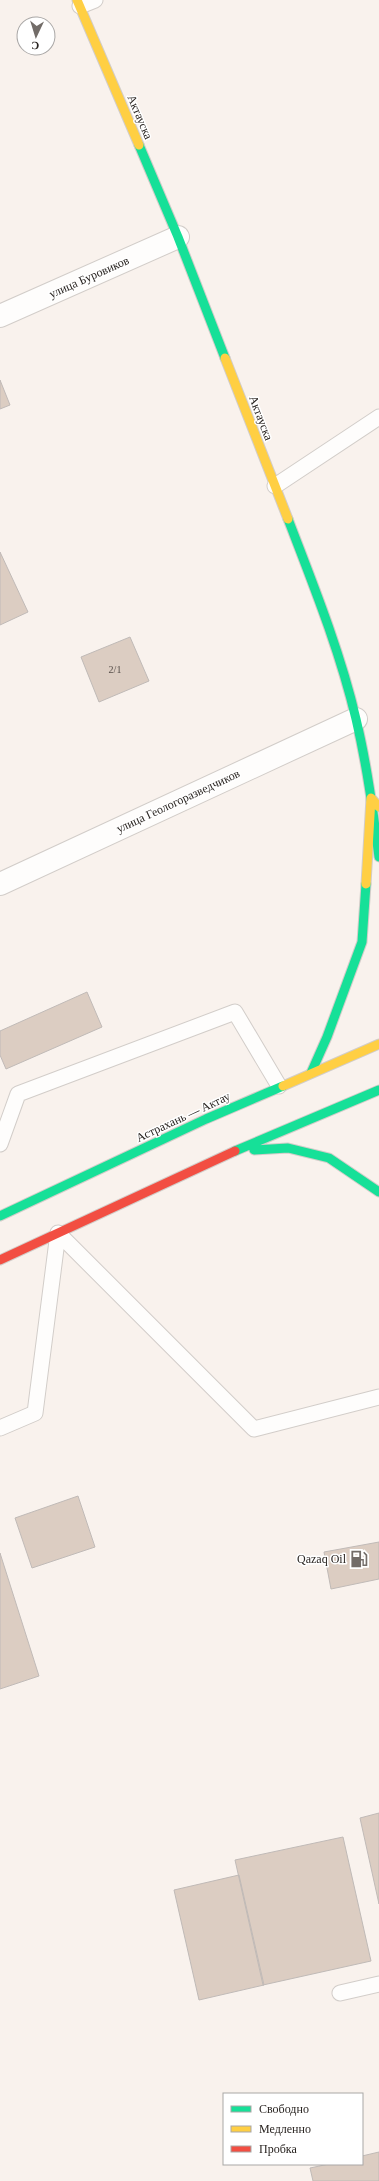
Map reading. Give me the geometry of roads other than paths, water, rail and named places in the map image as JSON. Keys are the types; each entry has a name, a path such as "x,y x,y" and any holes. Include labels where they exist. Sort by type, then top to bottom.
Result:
{"main road":[{"name":"Актауска","path":"78,3 178,237 320,601 356,719 371,798 379,858"},
{"path":"371,798 379,807"},
{"path":"311,1073 327,1037 362,942 371,798"},
{"name":"Астрахань — Актау","path":"0,1216 279,1086 379,1044"},
{"path":"0,1260 238,1150 379,1090"},
{"path":"238,1150 288,1148 329,1158 379,1192"}],"street":[{"name":"улица Буровиков","path":"0,316 178,237"},
{"name":"улица Геологоразведчиков","path":"0,884 356,719"}],"lane":[{"path":"78,3 95,0"},
{"path":"275,486 379,417"},
{"path":"0,1144 18,1094 235,1012 279,1086"},
{"path":"58,1233 254,1429 379,1397"},
{"path":"0,1428 35,1413 58,1233"},
{"path":"340,1993 379,1984"}],"place":[{"name":"Qazaq Oil","path":"359,1559"}]}
